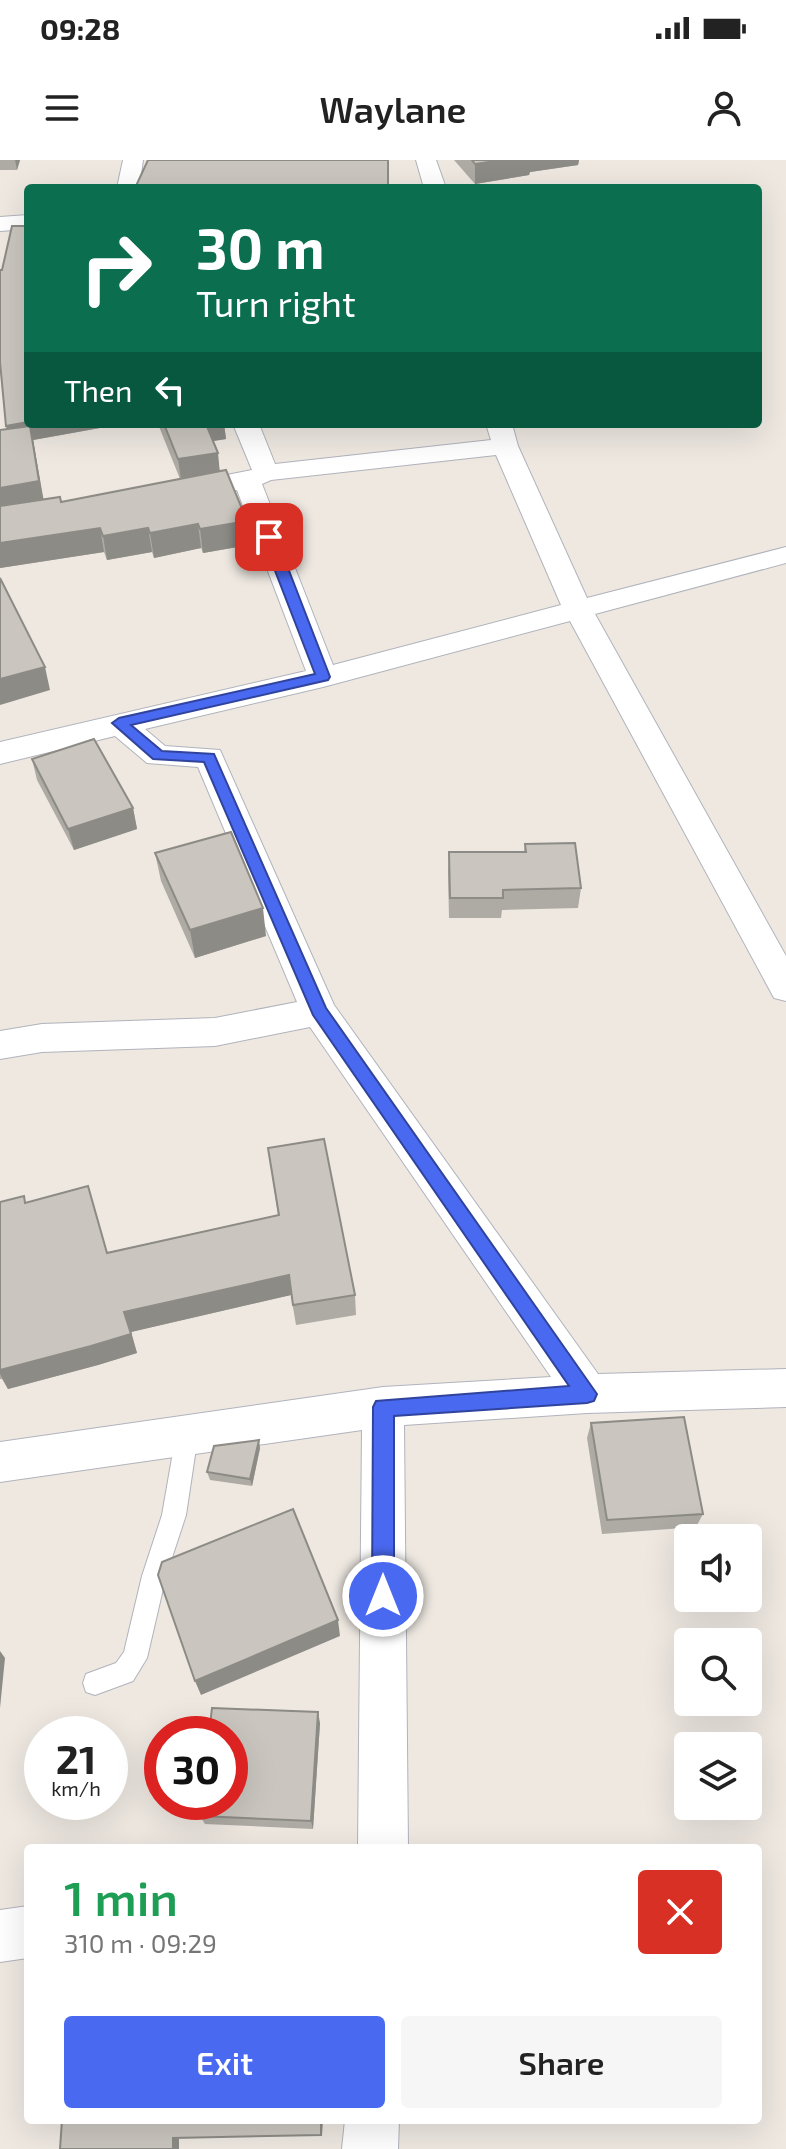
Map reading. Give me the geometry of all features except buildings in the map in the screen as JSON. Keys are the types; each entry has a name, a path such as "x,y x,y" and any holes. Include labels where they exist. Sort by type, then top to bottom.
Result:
{"street":[{"path":"129,184 133,160"},
{"path":"426,160 434,184"},
{"path":"0,224 24,222"},
{"path":"247,428 256,477 323,677"},
{"path":"155,496 502,435 577,608 786,988"},
{"path":"0,753 323,677 786,555"},
{"path":"119,723 158,756 209,757 319,1011 587,1394"},
{"path":"0,1045 42,1038 215,1032 319,1011"},
{"path":"0,1462 383,1407 587,1394 786,1388"},
{"path":"383,1407 383,1844"},
{"path":"0,1936 24,1933"},
{"path":"370,2149 372,2124"}],"lane":[{"path":"95,1683 124,1672 135,1658 154,1576 174,1515 187,1435"}],"route":[{"path":"269,537 323,677 119,723 158,756 209,757 319,1011 487,1246 587,1394 383,1407 383,1596"}]}
